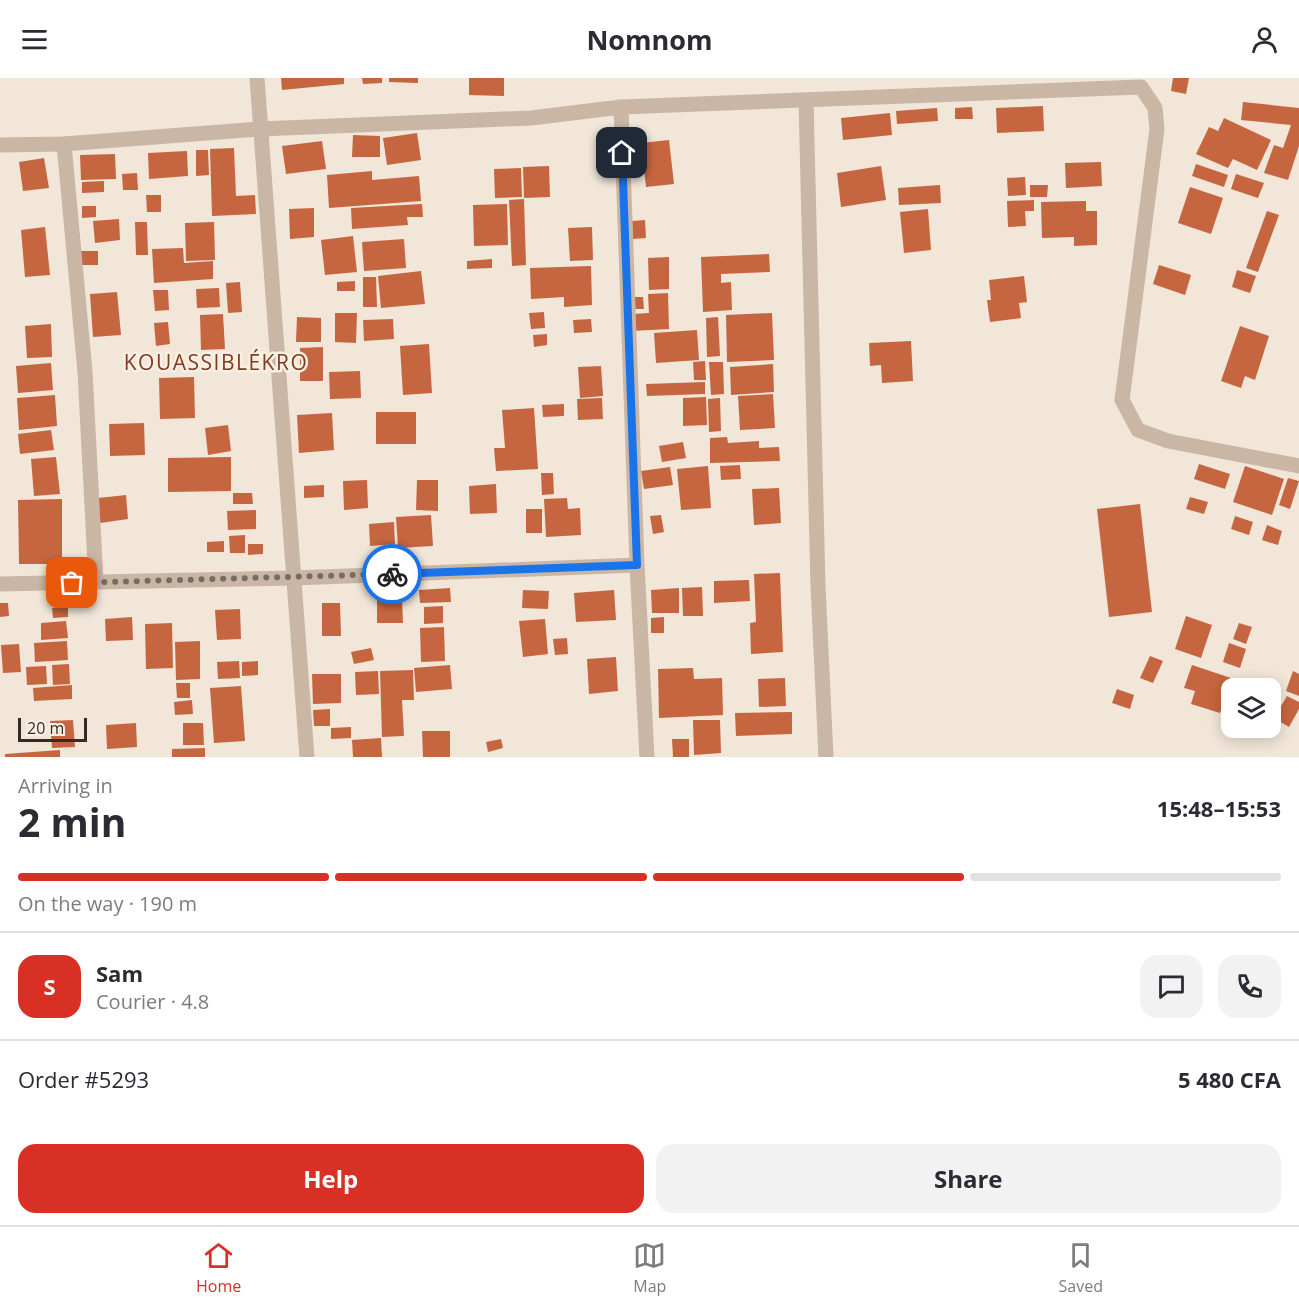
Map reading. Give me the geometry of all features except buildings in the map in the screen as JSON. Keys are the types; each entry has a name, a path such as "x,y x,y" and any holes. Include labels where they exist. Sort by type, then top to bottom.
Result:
{"street":[{"path":"257,78 307,757"},
{"path":"0,145 64,144 260,129 531,117 621,107 1141,87 1155,108 1157,129 1122,400 1138,430 1168,441 1299,466"},
{"path":"806,101 818,586 826,757"},
{"path":"621,107 637,565 647,757"},
{"path":"64,144 85,372 96,582"},
{"path":"0,584 295,578 637,565"}],"way so far":[{"path":"72,583 392,574"}],"district":[{"name":"KOUASSIBLÉKRO","path":"216,363"}],"route":[{"path":"392,574 637,565 622,153"}]}
